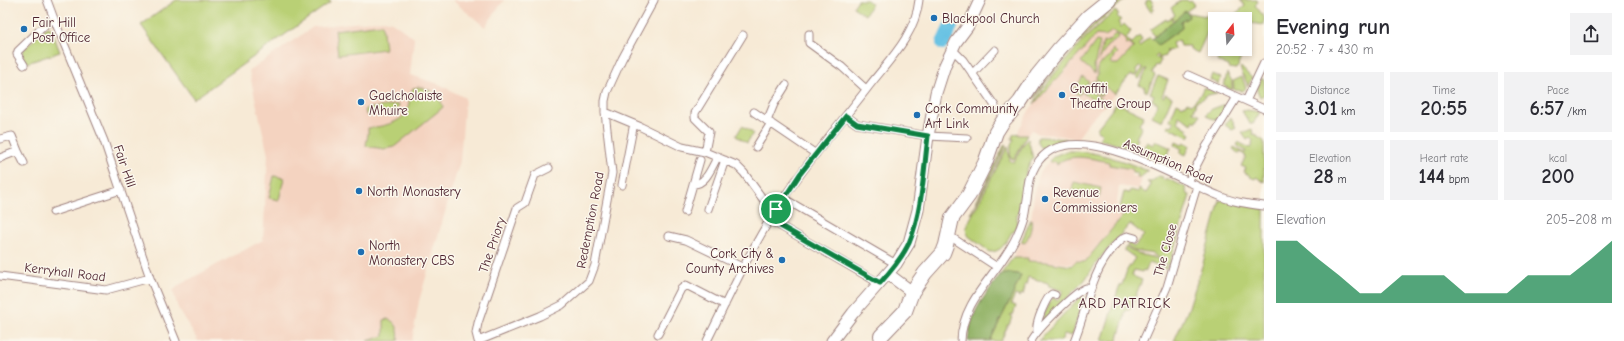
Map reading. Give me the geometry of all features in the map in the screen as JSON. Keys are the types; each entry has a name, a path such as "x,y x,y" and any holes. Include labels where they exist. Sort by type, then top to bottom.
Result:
{"highway":[{"path":"880,339 905,310 912,292 925,273 929,260 940,242 961,222 968,195 985,163 996,132 1003,121 1020,102 1037,76 1059,49 1088,17 1109,0"}],"street":[{"name":"Fair Hill","path":"48,0 54,19 104,141 150,278 176,341"},
{"name":"Redemption Road","path":"478,341 553,310 570,300 589,281 595,265 612,173 605,112 607,92 615,72 654,0"},
{"path":"707,341 776,209 816,154 904,42 914,19 919,0"},
{"path":"832,341 853,313 896,264 909,243 918,210 928,136 936,93 952,49 968,26 980,0"},
{"path":"24,66 17,54 18,51 46,23 54,19"},
{"path":"809,34 809,43 842,66 866,89"},
{"path":"705,152 709,132 695,118 695,113 743,36"},
{"path":"952,49 963,60 996,106"},
{"path":"973,73 995,50"},
{"path":"1246,101 1264,62"},
{"path":"1188,75 1264,109"},
{"path":"756,147 769,122 774,104 786,85"},
{"path":"1188,182 1206,147 1237,97"},
{"path":"605,112 641,127 682,147 718,156 740,169 765,202 776,209"},
{"path":"754,112 816,154"},
{"path":"846,116 857,124 928,136 967,138"},
{"path":"622,185 633,128"},
{"path":"0,139 12,136 24,164"},
{"name":"Assumption Road","path":"961,341 965,319 972,302 1011,248 1021,227 1026,208 1030,180 1036,165 1043,157 1058,148 1078,145 1111,150 1132,157 1225,199 1264,206"},
{"path":"0,158 18,151"},
{"path":"693,184 698,184 705,178 718,156"},
{"path":"685,212 700,160"},
{"path":"708,209 725,160"},
{"name":"The Priory","path":"478,341 476,333 478,323 517,208 525,203 535,175 549,168"},
{"path":"612,173 624,175"},
{"name":"The Close","path":"1143,341 1167,287 1197,186"},
{"path":"53,212 121,190"},
{"path":"783,198 896,264"},
{"path":"770,220 880,283"},
{"path":"948,235 997,267"},
{"path":"669,236 686,240 744,268"},
{"path":"1074,341 1097,271 1106,256 1125,236 1132,236 1135,238"},
{"path":"888,274 912,292"},
{"name":"Kerryhall Road","path":"0,276 106,290 150,278"},
{"path":"658,334 681,289 686,285 725,305"},
{"path":"1031,341 1037,331 1082,289 1091,289"},
{"path":"1037,331 1036,325 1049,295 1055,295"}],"shaded area":[{"path":"452,0 504,0 485,27"},
{"name":"North Monastery","path":"383,20 392,22 414,38 410,75 439,84 465,98 460,161 419,301 412,341 198,341 178,308 173,291 179,285 263,240 268,155 249,71 313,27"},
{"path":"1102,25 1132,43 1134,47 1118,65 1114,65 1108,89 1115,94 1088,123 1077,139 1056,135 1039,134 1032,130 1027,135 1018,135 1019,129 1030,109 1053,82 1062,75"},
{"path":"1066,151 1091,152 1133,165 1131,176 1141,177 1139,189 1119,186 1116,210 1125,212 1085,262 1076,261 1074,264 1028,261 1028,258 1013,258 1031,219 1035,188 1040,173 1054,156"}],"green space":[{"path":"176,0 330,0 331,2 194,99 141,25"},
{"path":"858,0 867,0 872,4 865,15 853,7"},
{"path":"1121,0 1125,0 1088,32 1066,56 1033,98 1052,71 1073,46 1096,22"},
{"path":"1146,0 1151,0 1154,5 1152,6 1155,9 1151,12 1145,3 1147,2"},
{"path":"1181,0 1187,0 1189,2 1192,1 1195,5 1174,20 1172,18 1171,19 1173,21 1155,36 1150,30 1166,19 1167,20 1175,15 1171,8"},
{"path":"1240,0 1257,0 1258,2 1255,5 1264,17 1264,25 1252,23 1252,12 1238,12 1245,6"},
{"path":"1115,11 1119,14 1117,16 1121,20 1118,22 1121,27 1124,24 1131,31 1126,39 1132,43 1139,36 1142,40 1138,46 1140,47 1150,37 1158,45 1182,28 1181,22 1189,17 1188,13 1208,16 1208,31 1198,53 1190,49 1190,46 1181,46 1179,40 1172,43 1174,49 1168,51 1166,50 1167,52 1164,57 1162,56 1161,58 1158,58 1159,55 1157,54 1155,57 1161,60 1158,66 1156,65 1152,73 1155,75 1147,92 1144,90 1145,88 1139,85 1147,69 1145,69 1139,79 1136,77 1143,68 1139,66 1136,70 1137,72 1135,76 1130,75 1115,94 1097,81 1096,77 1098,75 1098,66 1110,56 1113,49 1117,53 1111,64 1118,64 1134,47 1131,46 1132,44 1130,43 1125,45 1126,42 1123,37 1113,31 1105,36 1096,35 1034,104 1055,73 1085,38"},
{"path":"1185,11 1188,13 1189,17 1181,22 1182,28 1158,45 1152,39"},
{"path":"382,24 385,49 338,55 335,30"},
{"path":"47,27 51,28 60,52 27,63 22,55 23,50"},
{"path":"1115,34 1119,36 1115,41 1107,46 1098,62 1103,42 1108,41"},
{"path":"1096,41 1100,42 1094,67 1095,74 1081,62"},
{"path":"1219,56 1242,56 1236,69 1229,68 1229,66 1217,61"},
{"path":"1241,67 1252,78 1248,86 1240,68"},
{"path":"1227,73 1232,81 1232,90 1224,86"},
{"path":"1212,74 1221,78 1219,84 1210,80"},
{"path":"1158,76 1168,80 1162,96 1164,97 1165,94 1172,97 1162,121 1152,116 1158,103 1152,100 1154,95 1150,93"},
{"path":"1083,77 1089,82 1079,95 1073,91"},
{"path":"1242,77 1246,88 1243,91 1234,90 1233,81"},
{"path":"1261,78 1264,80 1264,95 1260,97 1257,90"},
{"path":"1094,80 1104,89 1101,96 1096,93 1098,90 1091,84"},
{"path":"419,87 434,93 440,99 443,107 394,147 384,149 366,146 368,128 390,124 401,118 407,110 413,88"},
{"path":"1204,87 1217,93 1204,96 1205,98 1195,102 1195,110 1192,111 1200,115 1196,122 1194,120 1192,124 1179,116 1178,118 1178,122 1188,129 1187,131 1191,134 1189,137 1167,127 1168,125 1172,126 1174,122 1170,120 1177,103 1183,106 1184,104 1186,105 1187,102 1192,104 1200,95"},
{"path":"1089,90 1107,103 1104,105 1098,100 1096,102 1083,93"},
{"path":"1117,103 1144,116 1139,125 1142,127 1136,138 1138,139 1132,149 1099,139 1102,134 1097,131 1098,127"},
{"path":"399,104 398,109 393,111 366,115 365,109"},
{"path":"1225,105 1224,110 1217,120 1208,117 1206,114 1212,109"},
{"path":"1247,110 1260,112 1253,124 1250,124 1242,111"},
{"path":"1231,117 1236,128 1232,130 1225,125"},
{"path":"742,126 753,133 747,143 736,136"},
{"path":"1252,129 1253,134 1264,141 1264,182 1256,177 1255,179 1250,177 1244,172 1246,168 1241,166 1246,156 1240,152 1239,154 1233,149 1234,147 1245,153 1246,151 1236,145 1238,142 1250,148 1253,141 1250,138 1247,140 1242,133"},
{"path":"1018,133 1018,135 1027,135 1014,159 1012,159 1010,157 1011,145 1014,139 1012,139 1013,135"},
{"path":"1038,137 1066,139 1066,141 1044,149 1039,144"},
{"path":"1028,139 1033,158 1026,171 1020,208 1017,215 1017,224 1014,232 1012,232 1003,246 994,252 990,252 967,235 966,227 1008,146 1010,161 1014,162"},
{"path":"1156,141 1171,148 1163,163 1140,153 1147,142 1153,145"},
{"path":"1176,142 1182,145 1184,142 1190,145 1186,155 1180,152 1182,149 1175,145"},
{"path":"1005,144 1006,146 970,214"},
{"path":"1066,151 1087,152 1108,156 1148,171 1141,177 1137,177 1138,173 1132,172 1132,169 1109,165 1109,162 1082,157 1069,158 1057,164 1054,161 1052,163 1049,161 1054,156"},
{"path":"274,176 284,178 279,200 269,198"},
{"path":"1159,176 1163,177 1162,179 1165,180 1166,178 1185,187 1187,194 1190,195 1169,266 1153,254 1135,251 1127,246 1129,243 1134,247 1144,235 1130,224 1100,258 1084,281 1043,322 1042,319 1052,298 1058,300 1063,291 1049,286 1048,283 1028,277 1026,285 1024,285 1023,295 1021,294 1020,297 1015,295 1011,304 1016,306 1013,315 1011,314 1010,316 1012,317 1009,325 1007,325 1001,341 990,341 1021,275 1011,273 1000,275 1013,258 1028,258 1028,261 1071,266 1076,261 1085,262 1125,213 1119,211 1124,192 1129,193 1130,190 1139,192 1139,189 1146,193 1151,185 1147,182 1151,182"},
{"path":"1074,182 1101,188 1099,198 1072,190"},
{"path":"1220,200 1264,209 1264,341 1174,341 1188,310 1203,263"},
{"path":"1031,219 1031,228 1028,237 1025,243 1021,242"},
{"path":"1126,247 1138,254 1156,258 1167,267 1167,269 1149,263 1146,271 1143,270 1142,272 1134,270 1132,276 1142,280 1131,307 1129,310 1126,310 1117,341 1102,341 1118,290 1120,285 1122,285 1127,270 1135,258 1124,250"},
{"path":"1011,273 1021,275 990,341 968,341 972,321 983,298 1000,275"},
{"path":"1081,296 1084,297 1072,336 1064,334 1061,341 1038,341"},
{"path":"387,319 393,322 397,327 399,334 398,341 367,341 384,336 384,320"}],"waterway":[{"path":"943,43 952,24"}],"place":[{"name":"Blackpool Church","path":"934,18"},
{"name":"Fair Hill Post Office","path":"24,29"},
{"name":"Graffiti Theatre Group","path":"1062,95"},
{"name":"Gaelcholaiste Mhuire","path":"361,102"},
{"name":"Cork Community Art Link","path":"917,115"},
{"name":"North Monastery","path":"359,191"},
{"name":"Revenue Commissioners","path":"1045,199"},
{"name":"North Monastery CBS","path":"361,252"},
{"name":"Cork City & County Archives","path":"782,260"}],"district":[{"name":"ARD PATRICK","path":"1125,303"}],"route":[{"path":"846,116 857,124 928,136 918,210 909,243 896,264 880,283 770,220 776,209 827,138 846,116"}]}
